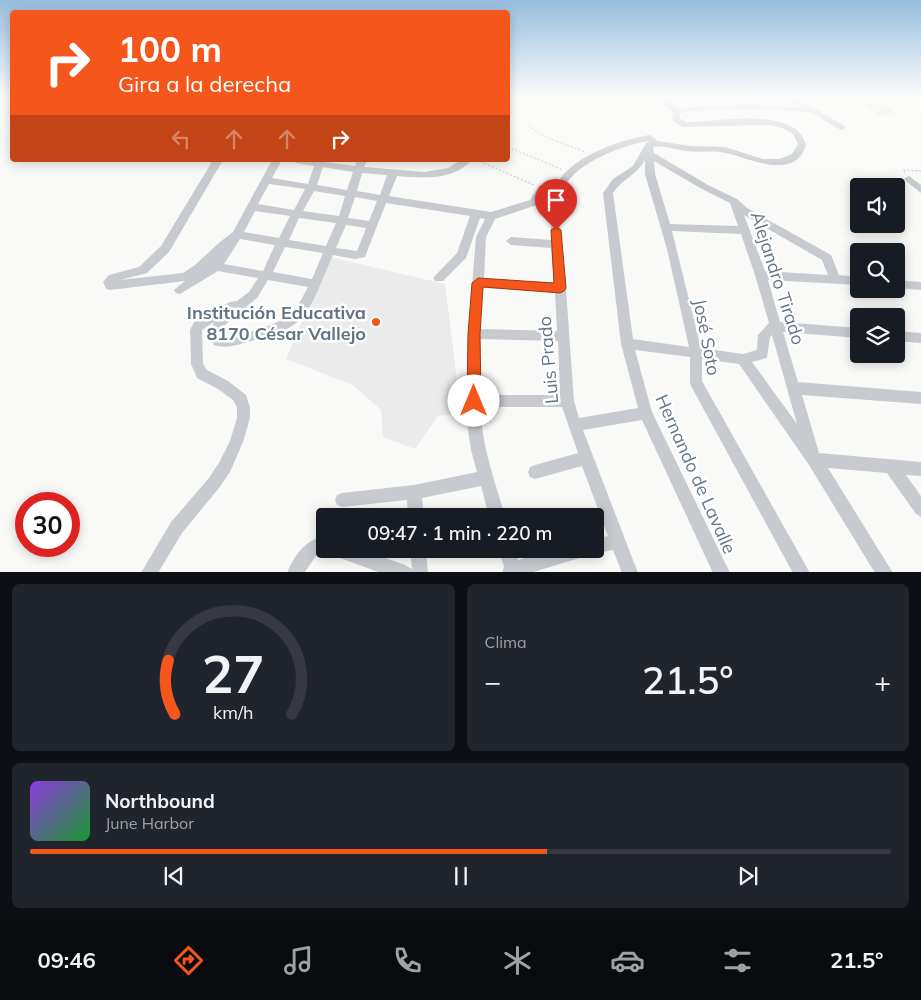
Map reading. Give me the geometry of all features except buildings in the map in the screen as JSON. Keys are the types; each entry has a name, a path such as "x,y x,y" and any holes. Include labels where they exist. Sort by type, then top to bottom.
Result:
{"street":[{"path":"651,147 719,149 765,163 791,158 802,148 802,139 798,133 783,125"},
{"path":"836,125 842,128"},
{"name":"Luis Prado","path":"630,572 574,425 568,402 556,244 556,210 557,192 560,185 570,174 596,156 632,140 650,138 651,147"},
{"name":"Alejandro Tirado","path":"651,147 689,178 734,201 761,274 774,326 814,460"},
{"name":"José Soto","path":"651,147 650,174 676,264 696,352 696,382 802,572"},
{"name":"Hernando de Lavalle","path":"651,147 636,168 611,186 607,200 627,344 646,414 722,572"},
{"path":"217,162 165,249 143,270 113,278 109,284 110,286 185,277 192,274 224,244 237,235 282,244 355,255 361,254 393,173"},
{"path":"180,290 216,267 237,235 275,162"},
{"path":"361,165 342,221 315,284 300,312 285,324 272,330 232,342 218,341 215,334 220,323 253,295 266,275 311,188 321,162 361,165 393,173 436,175 451,171 465,162"},
{"path":"909,179 921,190"},
{"path":"266,180 491,216 546,201 556,210"},
{"path":"533,203 542,188"},
{"path":"734,201 744,210 826,258 835,280"},
{"path":"252,207 373,225"},
{"path":"439,278 462,255 476,214"},
{"path":"491,216 484,226 482,237 474,334 474,401 476,441 494,508"},
{"path":"665,227 745,230"},
{"path":"511,241 556,244"},
{"path":"216,267 315,284"},
{"path":"761,274 850,281"},
{"path":"478,283 560,288"},
{"path":"905,285 921,286"},
{"path":"149,572 180,522 222,472 241,431 244,418 244,408 240,399 212,378 202,374 199,370 196,330 202,322 253,295"},
{"path":"627,344 743,359 763,354 764,335 774,326 850,332"},
{"path":"474,334 563,336"},
{"path":"905,337 921,338"},
{"name":"Alejandro Tirado","path":"743,359 814,460 886,572"},
{"path":"793,388 921,398"},
{"path":"474,401 568,402"},
{"path":"574,425 646,414"},
{"path":"535,472 587,458"},
{"path":"814,460 921,469"},
{"path":"890,465 921,509"},
{"path":"342,500 414,492 485,478"},
{"path":"414,492 415,508"},
{"path":"604,544 618,540"},
{"path":"295,572 311,548 316,547"},
{"path":"364,558 405,572"},
{"path":"419,558 420,572"},
{"path":"509,558 512,571 556,558"}],"path":[{"path":"527,125 542,136 596,156"},
{"path":"510,149 570,174"},
{"path":"482,162 542,188"}],"shaded area":[{"name":"Institución Educativa 8170 César Vallejo","path":"330,257 445,284 461,413 438,416 415,449 383,437 381,410 353,385 286,359"}],"place":[{"name":"Institución Educativa 8170 César Vallejo","path":"376,322"}],"route":[{"path":"474,401 474,334 478,283 560,288 556,230"}]}
